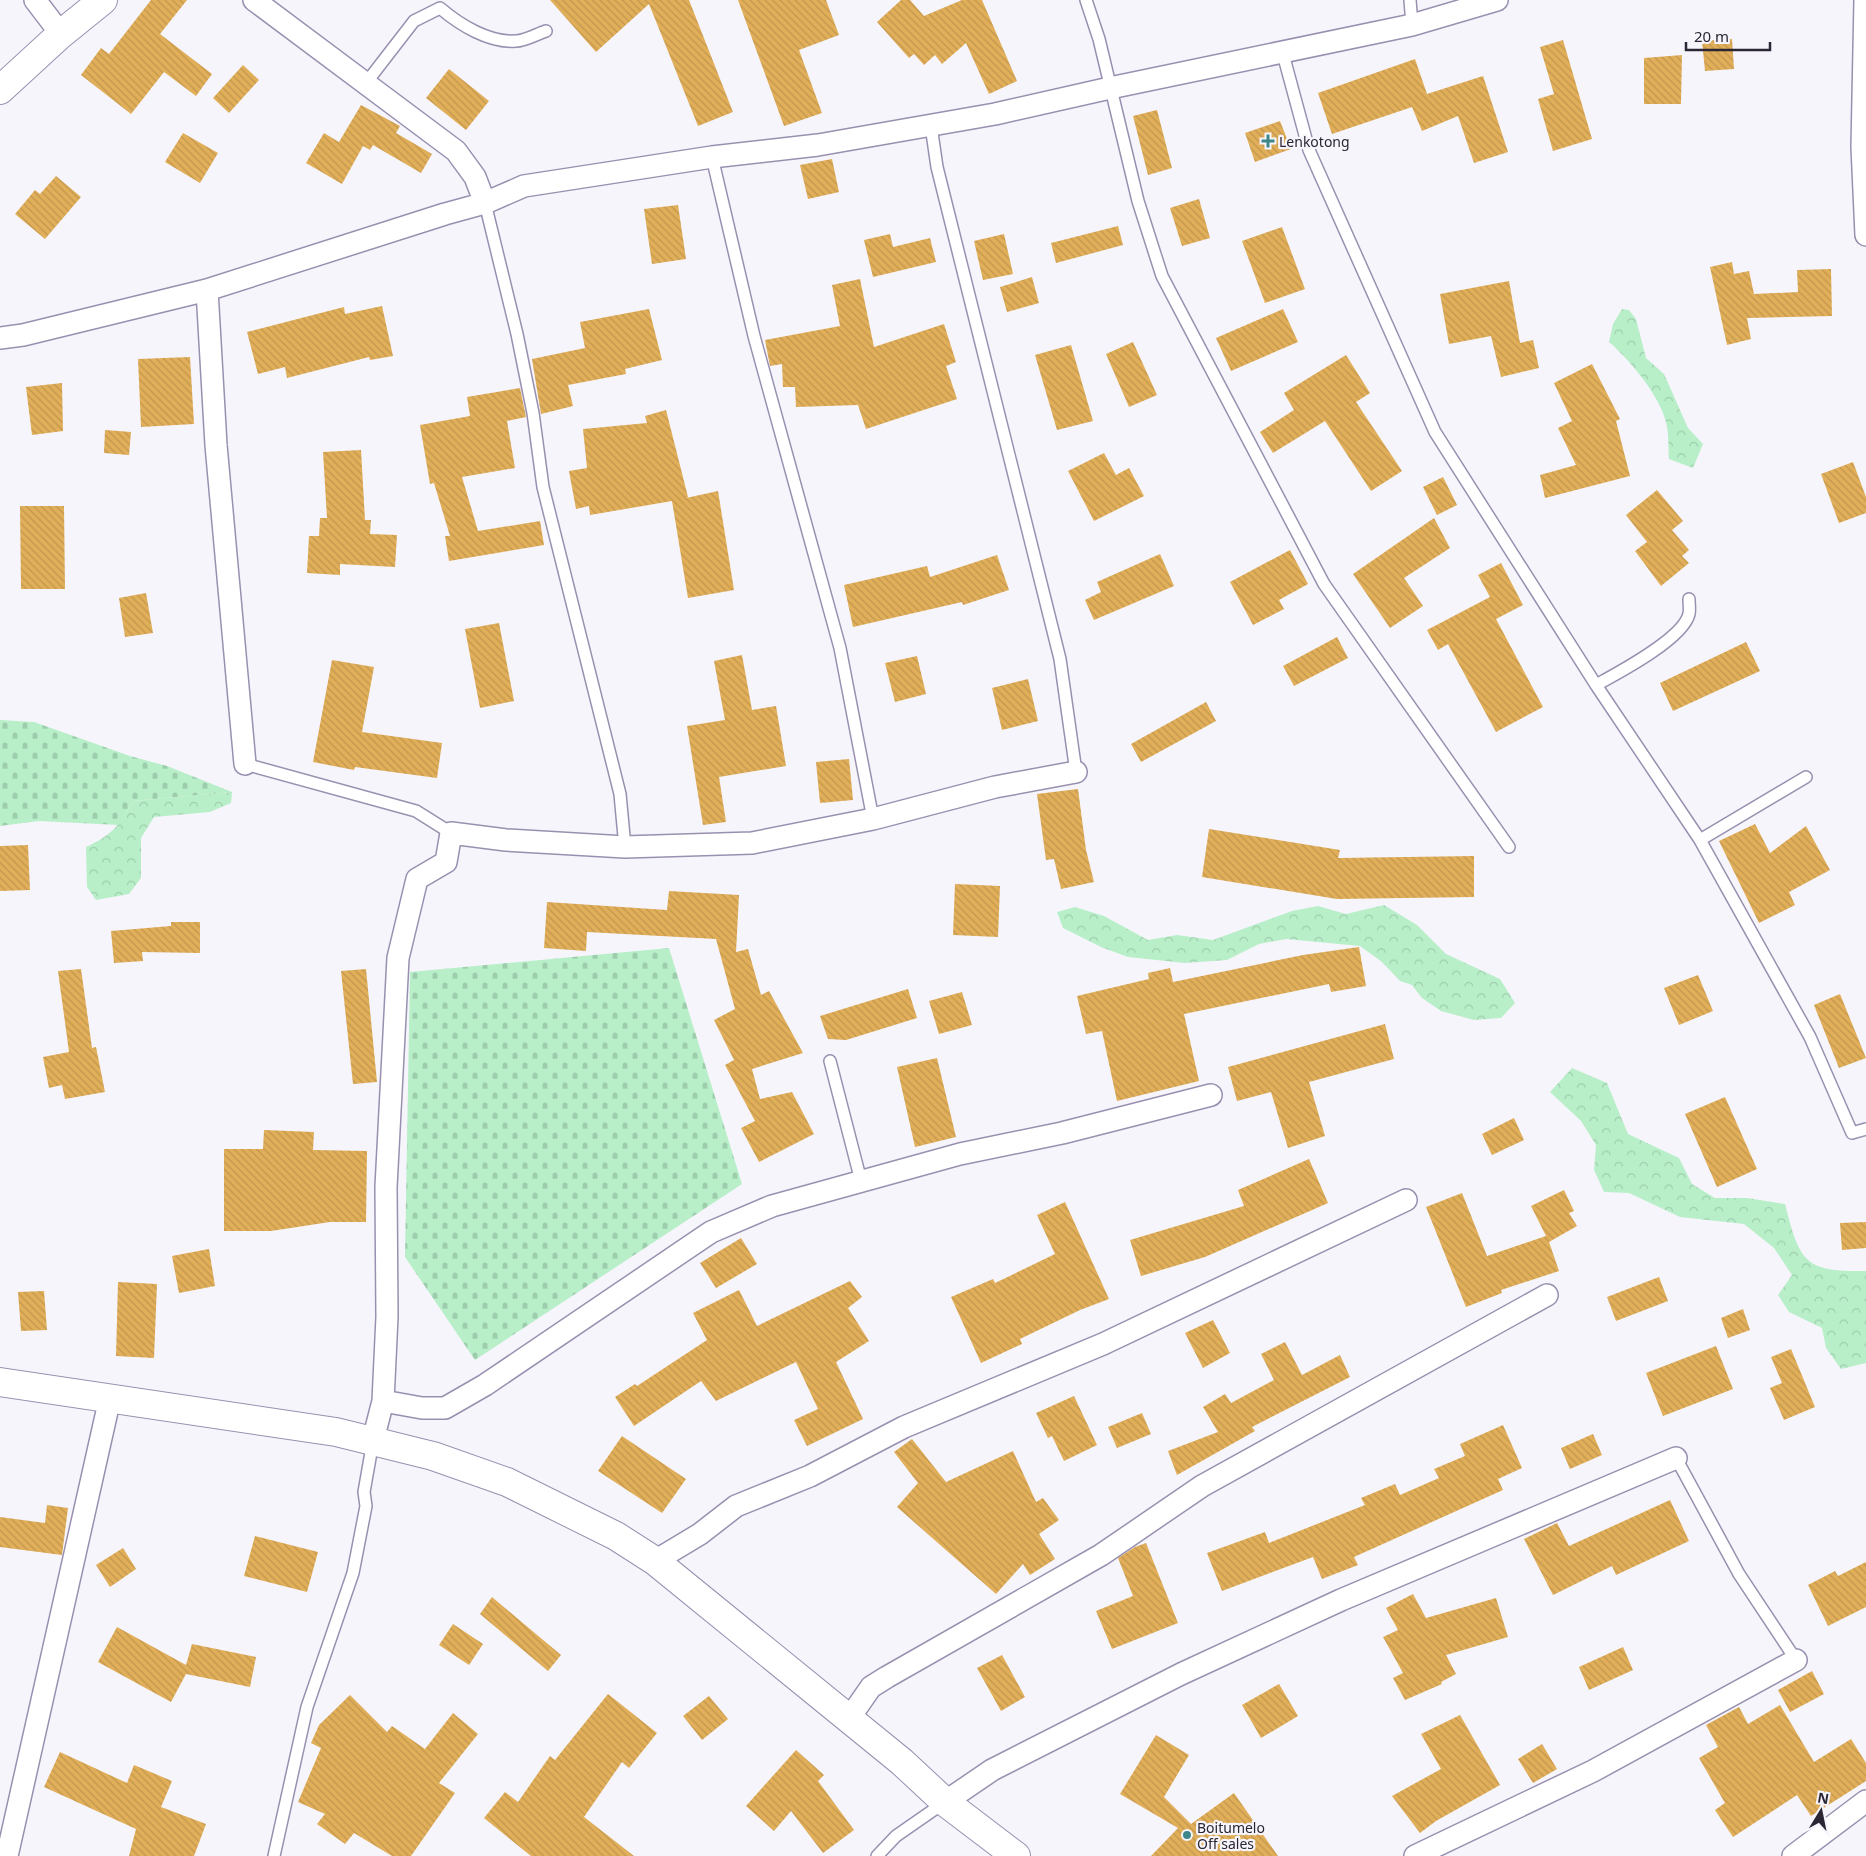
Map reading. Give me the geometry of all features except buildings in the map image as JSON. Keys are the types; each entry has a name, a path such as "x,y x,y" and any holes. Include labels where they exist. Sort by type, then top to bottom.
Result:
{"main road":[{"path":"0,90 60,34 103,0"},
{"path":"0,1382 294,1425 373,1440 433,1456 508,1482 616,1536 655,1561 848,1720 902,1762 945,1802 1016,1856"}],"street":[{"path":"35,0 60,34"},
{"path":"254,0 456,151 475,177 485,203"},
{"path":"0,338 23,335 207,290 485,203 524,186 712,157 818,145 994,114 1412,25 1496,0"},
{"path":"1865,0 1864,147 1866,236"},
{"path":"207,290 216,445 245,764"},
{"path":"373,1440 383,1401 386,1317 386,1187 398,958 417,879 446,862 451,833 506,840 625,847 752,843 873,819 995,787 1076,772"},
{"path":"383,1401 422,1408 444,1408 485,1384 711,1232 772,1206 960,1154 1062,1134 1211,1095"},
{"path":"655,1561 700,1534 736,1506 810,1476 904,1428 1103,1344 1406,1200"},
{"path":"848,1720 871,1687 887,1677 1101,1555 1202,1486 1547,1295"},
{"path":"7,1856 110,1398"},
{"path":"945,1802 992,1770 1181,1674 1341,1600 1676,1458"},
{"path":"1414,1856 1593,1771 1796,1660"},
{"path":"1792,1856 1866,1801"}],"lane":[{"path":"1086,0 1099,39 1138,201 1162,276 1324,584 1509,847"},
{"path":"1410,0 1412,25"},
{"path":"366,83 414,21 440,8 455,21 486,36 516,41 546,31"},
{"path":"1283,54 1309,150 1435,432 1596,685 1700,840 1810,1037 1852,1132 1866,1128"},
{"path":"931,126 937,167 1060,660 1076,772"},
{"path":"712,157 754,336 838,640 873,819"},
{"path":"485,203 518,334 533,413 543,487 620,794 625,847"},
{"path":"1596,685 1640,660 1672,636 1688,616 1689,599"},
{"path":"245,764 416,811 451,833"},
{"path":"1700,840 1806,777"},
{"path":"830,1061 861,1181"},
{"path":"274,1856 307,1707 353,1573 366,1506 364,1492 373,1440"},
{"path":"1676,1458 1740,1574 1796,1660"},
{"path":"877,1856 896,1836 945,1802"}],"green space":[{"path":"1622,309 1629,310 1636,319 1646,358 1664,374 1688,428 1703,444 1693,468 1669,459 1667,427 1659,404 1636,369 1609,342 1613,324"},
{"path":"0,720 34,722 130,756 167,766 232,792 133,801 119,825 39,821 0,826"},
{"path":"232,792 231,803 210,812 154,817 141,838 141,878 129,894 96,900 87,887 86,847 109,834 133,801"},
{"path":"1384,905 1417,925 1446,954 1500,979 1515,1003 1501,1018 1474,1020 1441,1011 1422,998 1412,985 1400,981 1382,962 1360,946 1286,939 1259,944 1227,960 1185,963 1128,957 1101,947 1063,928 1057,912 1075,907 1104,916 1148,940 1177,935 1213,940 1292,911 1318,906 1346,914"},
{"path":"669,948 742,1184 475,1360 405,1257 410,972"},
{"path":"1572,1068 1607,1083 1628,1134 1679,1158 1692,1184 1715,1198 1747,1198 1785,1204 1795,1239 1808,1260 1817,1266 1829,1269 1866,1271 1866,1363 1841,1369 1826,1348 1822,1328 1789,1312 1778,1295 1792,1275 1774,1248 1744,1224 1680,1217 1629,1193 1604,1192 1594,1170 1596,1145 1581,1121 1550,1092"}],"place":[{"name":"Lenkotong","path":"1268,141"},
{"name":"Boitumelo Off sales","path":"1187,1835"}]}
